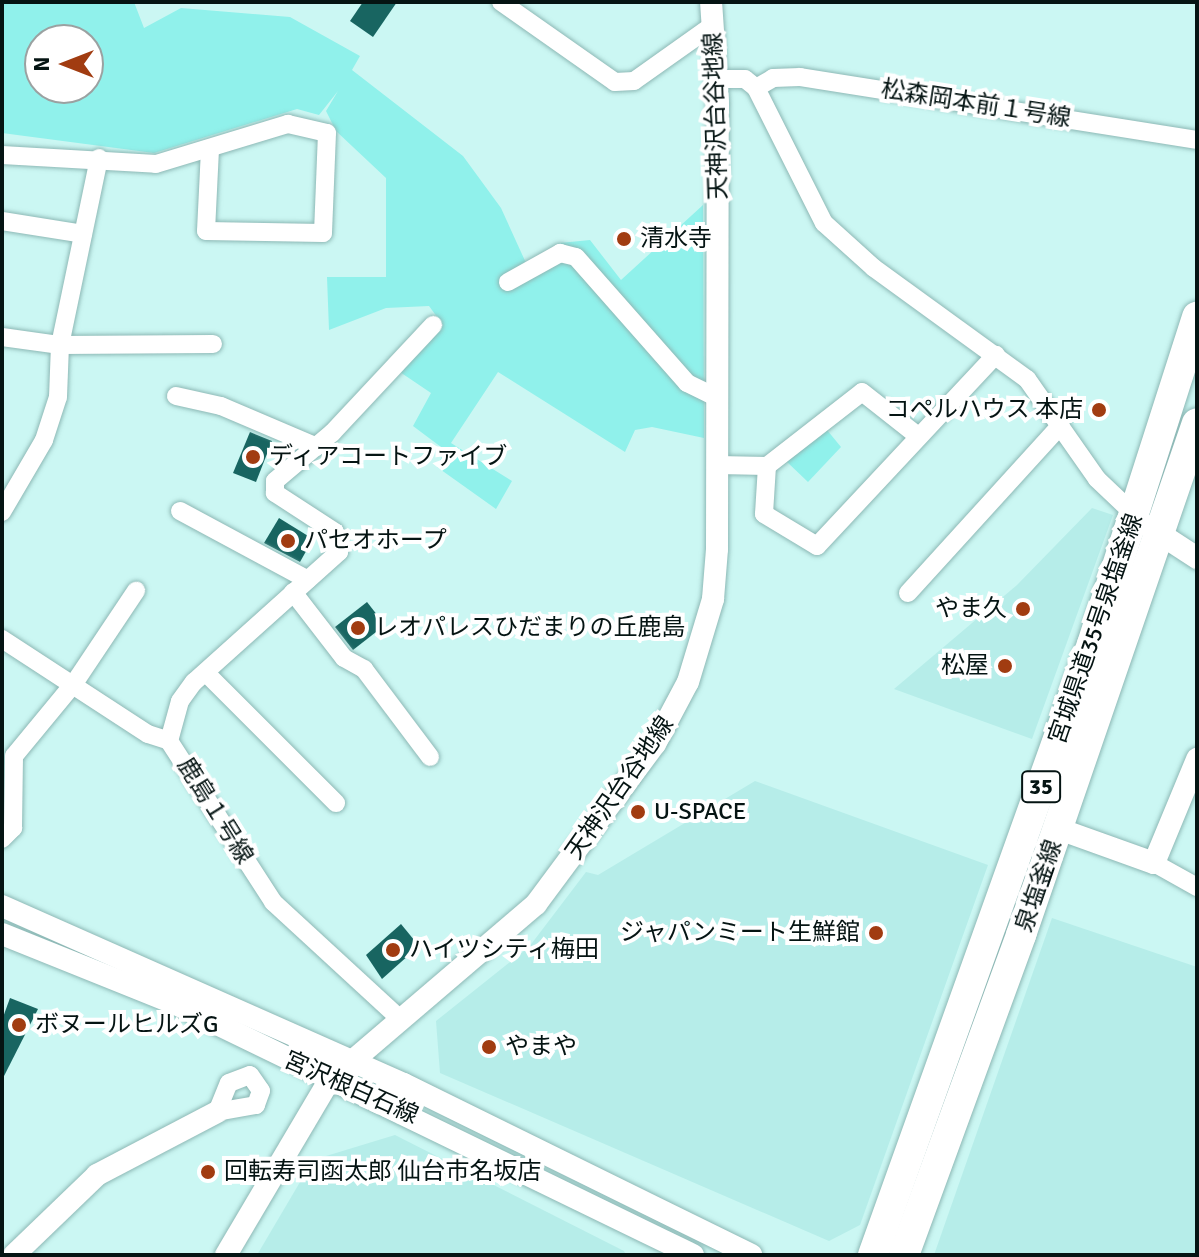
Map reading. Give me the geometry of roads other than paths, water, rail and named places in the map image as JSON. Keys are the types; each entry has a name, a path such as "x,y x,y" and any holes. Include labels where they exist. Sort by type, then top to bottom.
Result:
{"main road":[{"name":"宮城県道35号泉塩釜線","path":"873,1255 1135,515 1197,316"},
{"name":"泉塩釜線","path":"904,1255 1059,829 1197,423"}],"street":[{"path":"501,2 615,82 634,81 712,13"},
{"name":"天神沢台谷地線","path":"226,1255 329,1081 346,1060 536,904 672,715 713,599 718,398 717,79 712,13"},
{"name":"松森岡本前１号線","path":"756,88 773,78 800,77 1197,140"},
{"path":"717,79 745,79 756,88 824,223 874,268 1027,379 1097,479 1159,536 1197,558"},
{"path":"2,155 99,158 156,164 288,124 327,133 323,233 206,231 210,149"},
{"path":"2,512 44,440 58,397 60,345 99,158"},
{"path":"2,221 83,234"},
{"path":"508,282 560,253 576,257 687,383 718,398"},
{"path":"169,741 180,701 206,673 339,552 335,532 275,493 275,481 317,447 433,325"},
{"path":"2,337 60,345 213,344"},
{"path":"767,466 764,514 817,546 996,355"},
{"path":"718,465 767,466 862,392 918,436"},
{"path":"176,396 221,406 317,447"},
{"path":"908,593 1061,425"},
{"path":"180,511 301,586 344,658 364,669 430,757"},
{"path":"2,839 13,828 14,756 75,682 136,591"},
{"name":"鹿島１号線","path":"2,639 75,682 148,734 169,741 273,902 399,1018"},
{"path":"206,673 336,803"},
{"path":"1154,863 1197,759"},
{"path":"1059,829 1154,863 1197,887"},
{"path":"2,906 169,975 751,1255"},
{"name":"宮沢根白石線","path":"2,934 174,1003 329,1081 483,1149 654,1247 693,1255"},
{"path":"14,1255 97,1175 217,1112"}],"place":[{"name":"清水寺","path":"624,239"},
{"name":"コペルハウス 本店","path":"1099,410"},
{"name":"ディアコートファイブ","path":"253,457"},
{"name":"パセオホープ","path":"288,541"},
{"name":"やま久","path":"1023,609"},
{"name":"レオパレスひだまりの丘鹿島","path":"358,628"},
{"name":"松屋","path":"1005,666"},
{"name":"U-SPACE","path":"638,812"},
{"name":"ジャパンミート生鮮館","path":"876,933"},
{"name":"ハイツシティ梅田","path":"393,950"},
{"name":"ボヌールヒルズG","path":"19,1025"},
{"name":"やまや","path":"489,1047"},
{"name":"回転寿司函太郎 仙台市名坂店","path":"208,1172"}]}
